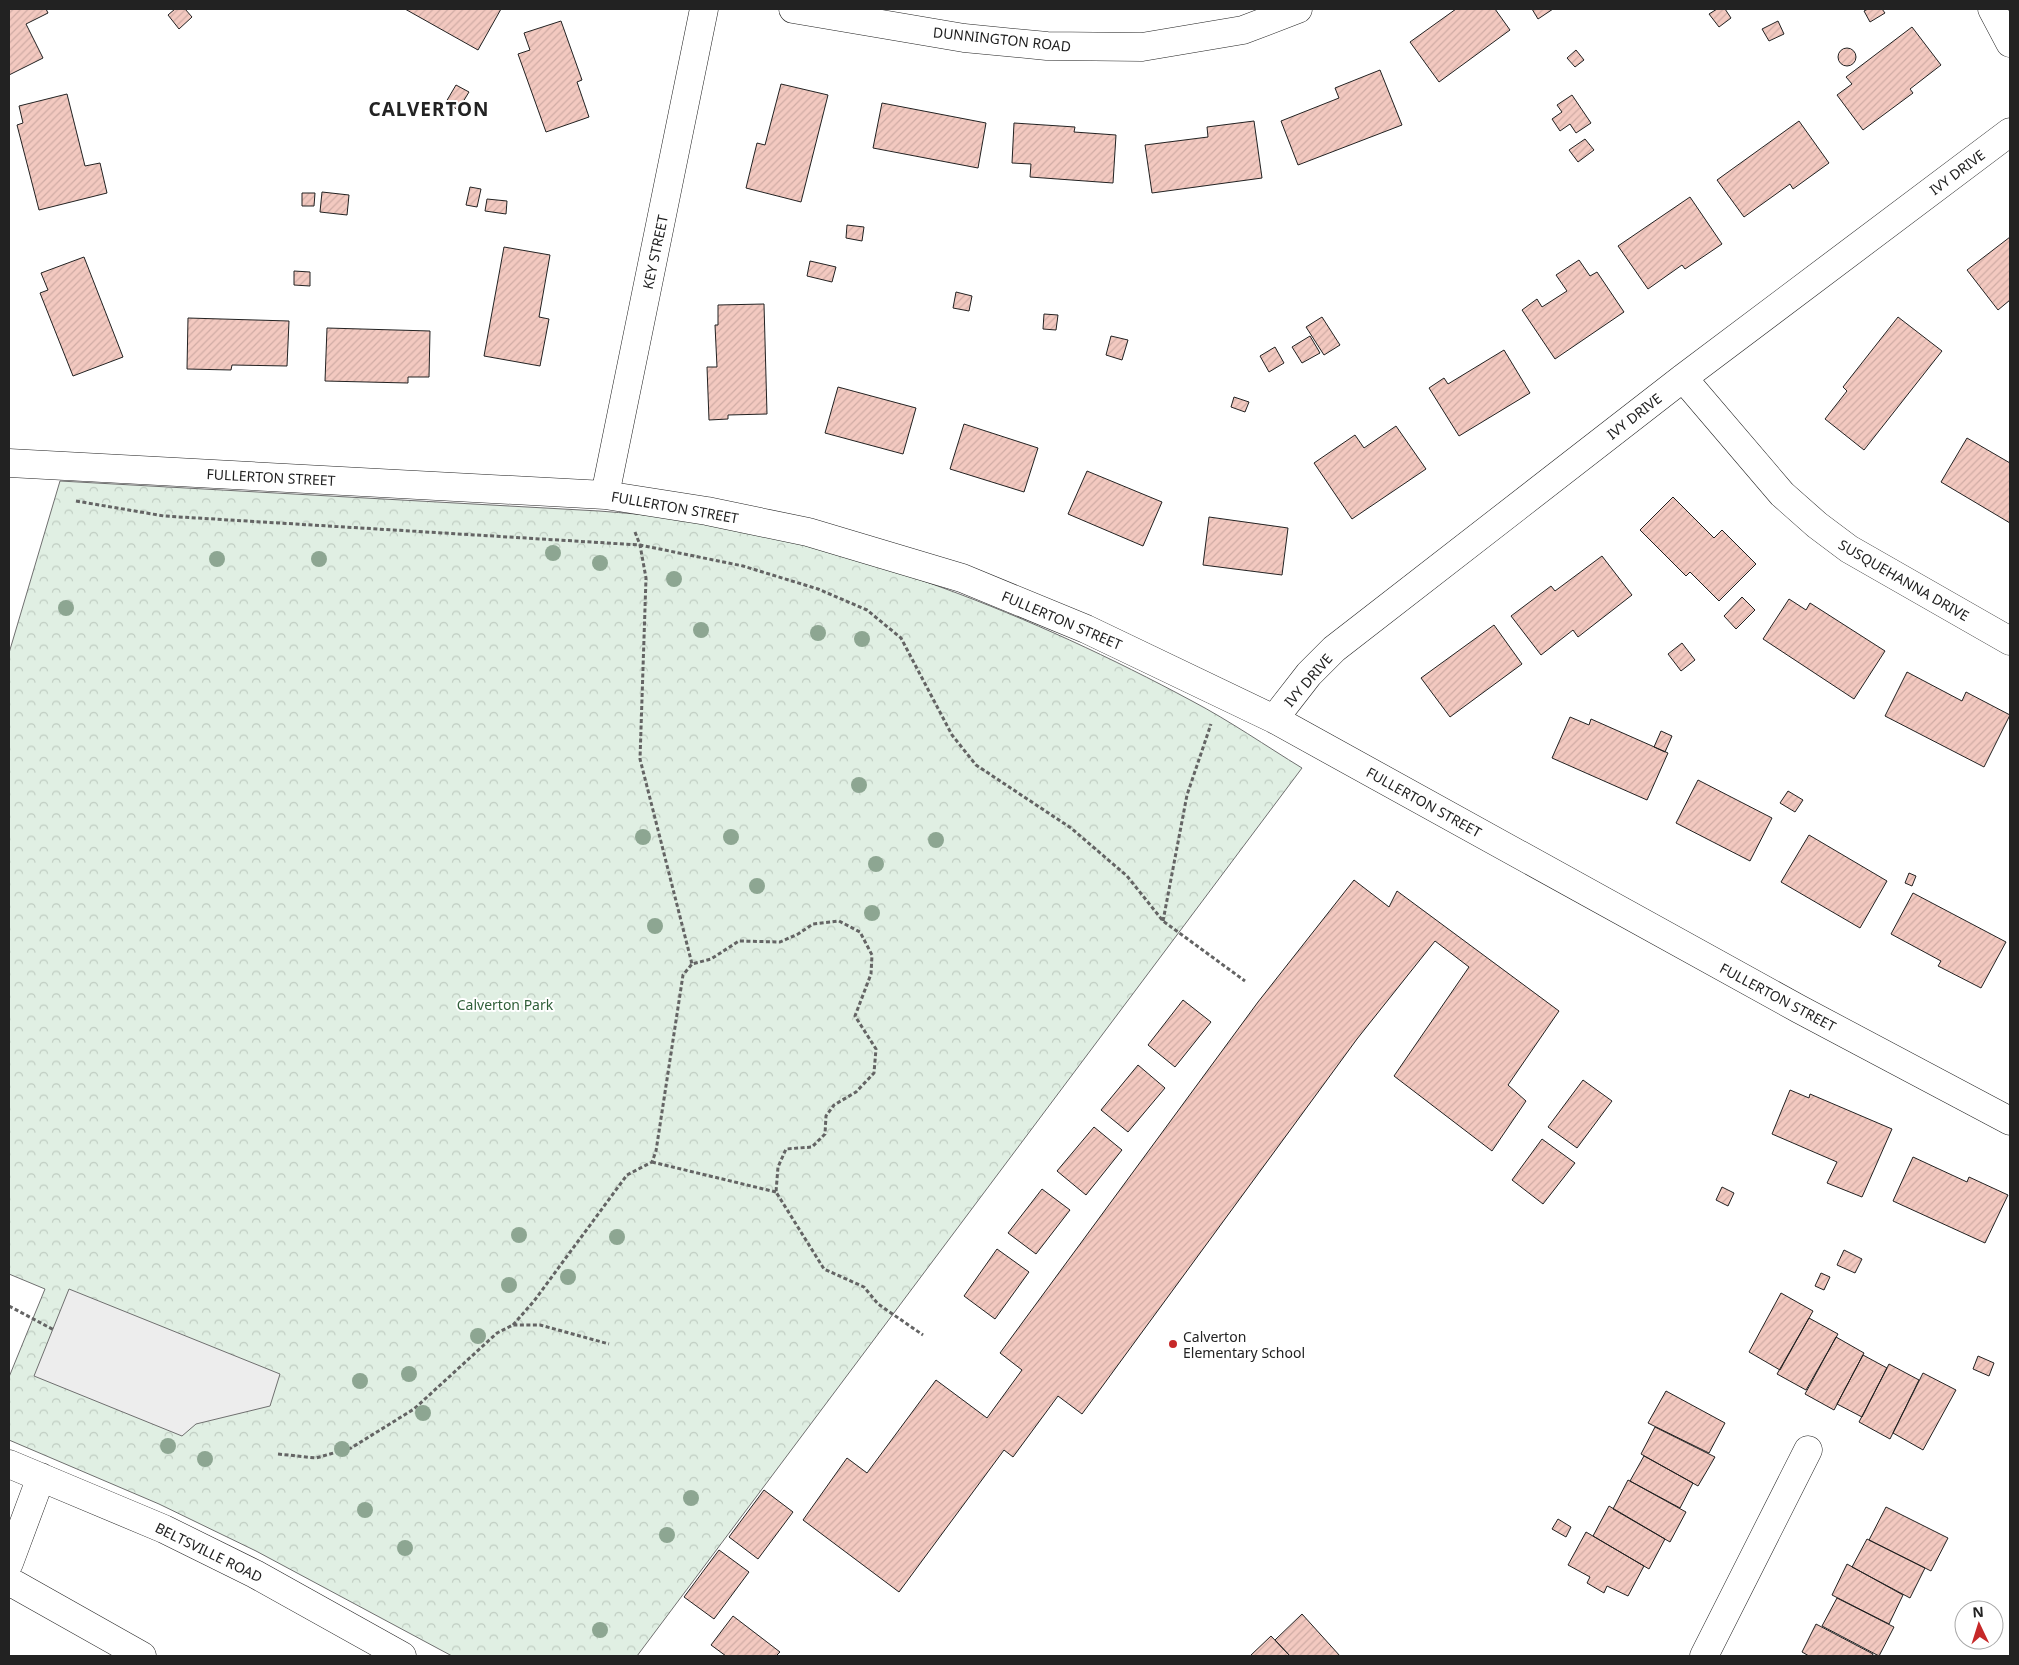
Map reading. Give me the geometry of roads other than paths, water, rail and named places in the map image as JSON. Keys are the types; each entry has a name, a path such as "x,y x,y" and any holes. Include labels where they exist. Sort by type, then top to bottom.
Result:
{"street":[{"name":"KEY STREET","path":"605,495 704,9"},
{"name":"DUNNINGTON ROAD","path":"793,9 964,38 1047,46 1133,47 1199,39 1243,30 1298,9"},
{"path":"1992,9 2010,43"},
{"name":"IVY DRIVE","path":"1274,719 1309,674 1334,649 1683,378 2010,132"},
{"name":"SUSQUEHANNA DRIVE","path":"1683,378 1782,494 1817,525 1849,549 2010,641"},
{"name":"FULLERTON STREET","path":"9,463 605,495 707,511 808,532 962,578 1086,629 1274,719 1799,1009 2010,1121"},
{"path":"1704,1656 1808,1450"},
{"name":"BELTSVILLE ROAD","path":"9,1464 164,1529 255,1574 402,1656"},
{"path":"9,1563 41,1477"},
{"path":"9,1583 16,1585 142,1656"}],"place":[{"name":"Calverton Elementary School","path":"1173,1344"}],"district":[{"name":"CALVERTON","path":"429,109"}],"park label":[{"name":"Calverton Park","path":"505,1004"}]}
